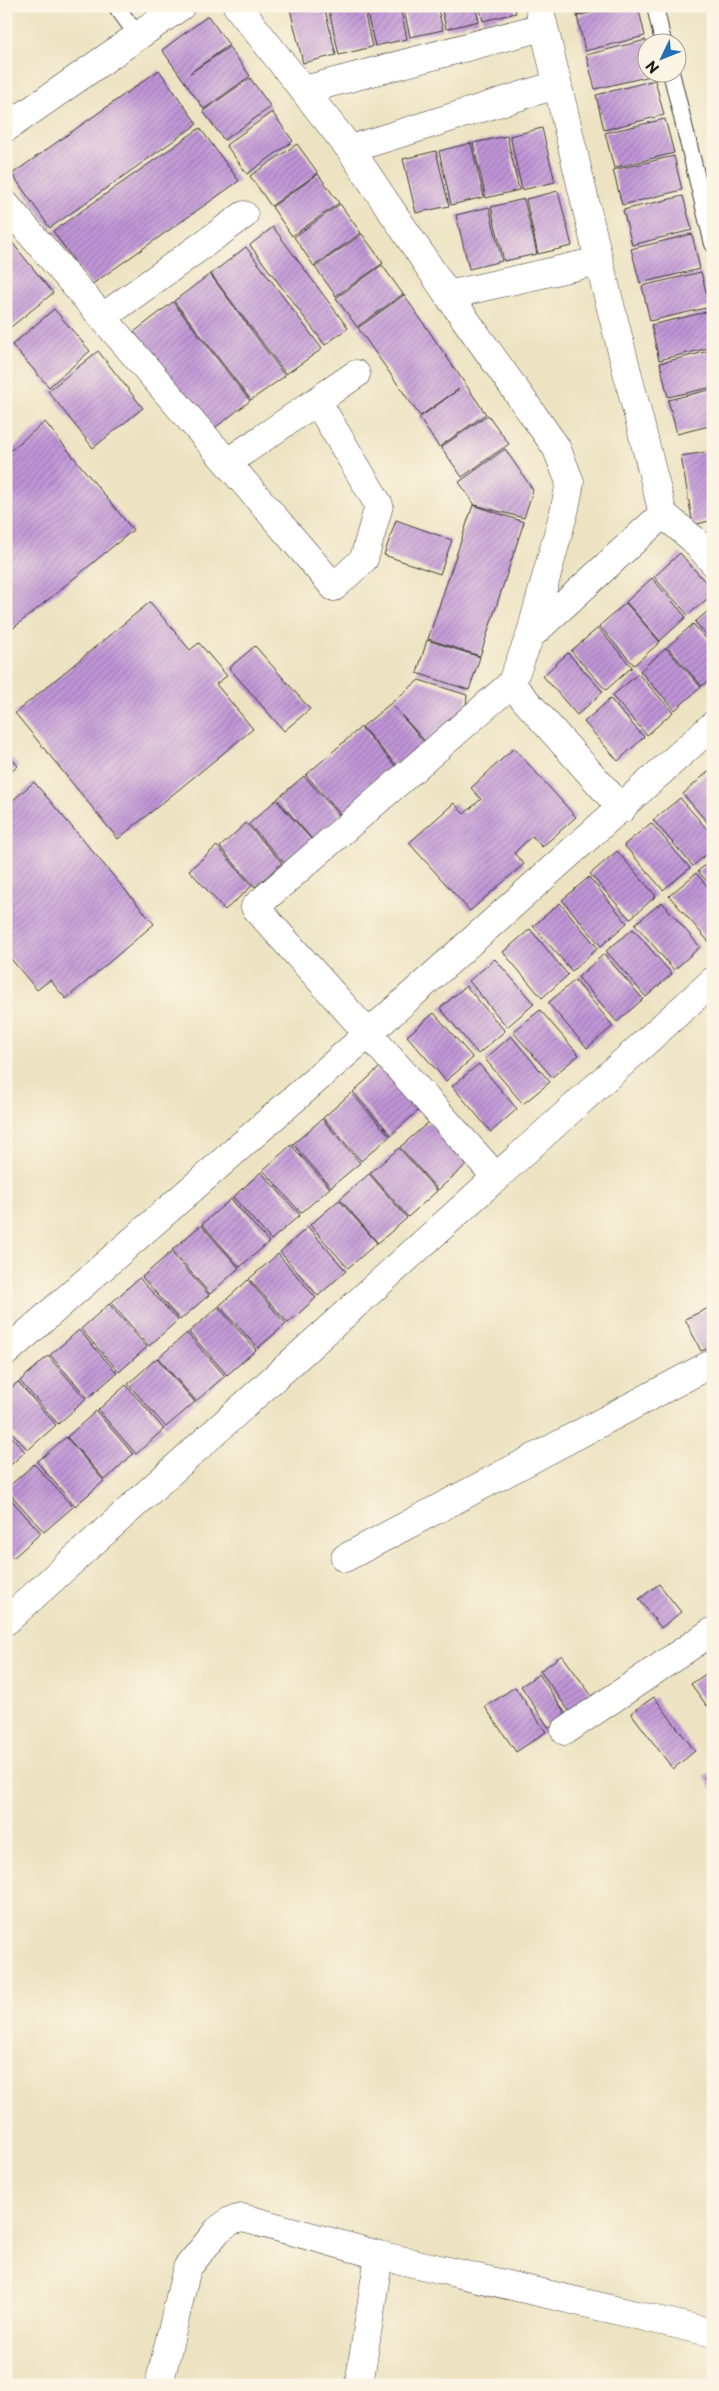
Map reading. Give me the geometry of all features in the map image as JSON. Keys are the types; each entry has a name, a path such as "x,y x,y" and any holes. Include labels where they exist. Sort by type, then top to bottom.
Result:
{"street":[{"path":"6,128 181,6"},
{"path":"237,6 350,149 448,295 556,447 570,482 565,508 530,636 511,684 254,907 497,1178"},
{"path":"304,90 541,16 599,261 663,514 703,539 713,562"},
{"path":"350,149 556,85"},
{"path":"6,205 334,587 364,559 379,505 317,401"},
{"path":"103,317 244,215"},
{"path":"448,295 599,261"},
{"path":"228,462 356,374"},
{"path":"530,636 663,514"},
{"path":"511,684 622,809"},
{"path":"6,1352 622,809 713,725"},
{"path":"6,1621 713,981"},
{"path":"345,1558 713,1363"},
{"path":"565,1731 713,1631"},
{"path":"159,2385 187,2268 218,2230 230,2221 243,2218 379,2255 713,2333"},
{"path":"359,2385 379,2255"}],"lane":[{"path":"116,6 138,36"},
{"path":"654,6 660,32"},
{"path":"673,82 713,244"}],"building":[{"path":"300,6 324,6 336,55 303,63 290,9"},
{"path":"328,6 363,6 372,47 339,55"},
{"path":"365,6 400,6 407,39 375,46"},
{"path":"403,6 437,6 443,30 410,37"},
{"path":"441,6 475,6 479,21 446,29"},
{"path":"479,6 514,6 516,13 483,21"},
{"path":"574,6 605,6 605,7 576,14"},
{"path":"617,6 638,6 644,32 636,32 636,38 585,51 577,16"},
{"path":"208,16 229,45 190,73 229,47 250,76 204,109 162,50"},
{"path":"636,42 636,79 595,89 586,55"},
{"path":"159,70 197,124 50,228 12,174"},
{"path":"250,78 271,107 224,140 203,111"},
{"path":"647,82 656,82 664,115 604,130 596,95"},
{"path":"272,112 293,141 247,174 226,145"},
{"path":"665,119 674,153 614,168 605,133"},
{"path":"200,128 239,181 91,285 53,231"},
{"path":"542,128 555,182 522,190 510,136"},
{"path":"507,136 519,190 486,198 473,143"},
{"path":"471,143 484,197 451,205 439,151"},
{"path":"297,144 318,173 271,206 250,176"},
{"path":"436,151 449,206 416,213 403,159"},
{"path":"674,156 682,190 622,205 613,170"},
{"path":"318,174 339,203 292,236 272,207"},
{"path":"558,191 572,246 538,254 526,199"},
{"path":"683,196 692,230 632,245 623,210"},
{"path":"524,199 537,254 504,261 491,207"},
{"path":"340,204 361,233 314,266 294,237"},
{"path":"489,207 502,261 469,269 456,215"},
{"path":"273,227 348,328 325,345 250,245"},
{"path":"362,234 383,263 336,296 315,267"},
{"path":"692,234 700,269 640,283 631,249"},
{"path":"6,235 53,293 6,331"},
{"path":"246,247 322,349 286,374 211,274"},
{"path":"382,265 403,294 357,327 336,298"},
{"path":"701,272 710,307 650,321 642,286"},
{"path":"210,274 285,376 251,400 174,301"},
{"path":"404,295 486,414 439,447 419,418 459,389 420,416 358,328"},
{"path":"173,302 250,401 212,430 134,332"},
{"path":"54,309 90,351 49,387 12,345"},
{"path":"711,311 713,347 659,360 651,325"},
{"path":"713,350 713,387 668,397 660,363"},
{"path":"98,351 143,408 93,448 48,391"},
{"path":"713,389 713,425 677,434 668,400"},
{"path":"488,415 509,444 462,477 441,447"},
{"path":"45,422 133,530 6,634 6,454"},
{"path":"505,449 533,490 524,518 475,505 459,482"},
{"path":"713,451 713,520 693,525 681,456"},
{"path":"473,505 524,522 480,656 428,639"},
{"path":"396,520 452,540 440,574 384,555"},
{"path":"680,553 713,591 713,594 688,615 654,577"},
{"path":"652,578 686,617 660,641 626,602"},
{"path":"150,602 190,650 199,643 227,676 216,684 253,729 118,839 15,713"},
{"path":"626,603 660,642 634,665 599,626"},
{"path":"713,607 713,642 695,622"},
{"path":"693,624 713,646 713,676 702,686 667,647"},
{"path":"598,628 632,667 606,690 571,651"},
{"path":"427,640 480,657 469,690 417,673"},
{"path":"255,646 310,709 284,731 229,668"},
{"path":"666,648 701,687 675,710 640,671"},
{"path":"568,653 603,692 577,715 543,676"},
{"path":"638,674 673,712 647,735 612,696"},
{"path":"419,680 467,695 466,710 427,743 392,705 425,743 398,767 362,727"},
{"path":"610,699 644,737 618,761 584,722"},
{"path":"361,727 397,768 341,815 306,775"},
{"path":"514,748 576,817 542,847 532,836 514,853 524,864 470,911 409,843 454,803 464,814 481,799 471,788"},
{"path":"6,752 18,766 6,776"},
{"path":"709,771 713,775 713,829 683,794"},
{"path":"304,776 340,816 313,840 277,799"},
{"path":"34,782 154,924 66,999 50,980 37,990 6,953 6,806"},
{"path":"680,798 713,836 713,848 693,866 653,820"},
{"path":"276,800 312,840 285,864 249,824"},
{"path":"246,823 282,863 255,887 220,847"},
{"path":"651,823 690,868 663,890 624,845"},
{"path":"217,846 252,886 225,910 189,870"},
{"path":"617,851 656,896 630,919 590,874"},
{"path":"713,859 713,888 698,871"},
{"path":"696,873 713,893 713,938 709,942 669,896"},
{"path":"589,877 627,923 601,946 562,900"},
{"path":"662,902 700,947 674,970 635,924"},
{"path":"560,903 598,948 572,971 533,926"},
{"path":"530,929 568,975 542,998 503,952"},
{"path":"633,929 672,974 646,997 606,951"},
{"path":"604,954 643,999 617,1022 578,977"},
{"path":"495,959 534,1004 507,1027 469,981"},
{"path":"575,980 613,1026 587,1048 548,1003"},
{"path":"466,986 505,1031 478,1054 440,1008"},
{"path":"540,1010 579,1055 552,1077 513,1032"},
{"path":"434,1013 473,1058 446,1081 407,1036"},
{"path":"511,1036 550,1082 523,1104 485,1059"},
{"path":"479,1064 517,1109 491,1132 452,1086"},
{"path":"381,1066 419,1110 391,1135 353,1092"},
{"path":"351,1093 390,1136 361,1161 323,1118"},
{"path":"322,1119 360,1163 331,1187 293,1144"},
{"path":"429,1122 466,1165 438,1190 400,1147"},
{"path":"291,1145 330,1188 301,1213 263,1170"},
{"path":"399,1148 437,1191 408,1217 370,1173"},
{"path":"261,1172 300,1215 271,1240 233,1197"},
{"path":"369,1174 407,1218 378,1243 340,1199"},
{"path":"231,1199 269,1242 240,1267 202,1224"},
{"path":"339,1200 377,1243 348,1268 310,1225"},
{"path":"201,1225 239,1268 210,1294 172,1250"},
{"path":"308,1227 346,1271 318,1296 280,1252"},
{"path":"171,1252 209,1295 180,1320 142,1277"},
{"path":"278,1254 316,1298 288,1323 249,1279"},
{"path":"139,1278 178,1320 149,1346 111,1303"},
{"path":"248,1280 286,1324 258,1348 219,1306"},
{"path":"109,1304 147,1347 119,1372 81,1329"},
{"path":"713,1306 713,1346 701,1351 685,1319"},
{"path":"218,1307 256,1350 227,1375 189,1332"},
{"path":"79,1330 117,1373 88,1398 50,1355"},
{"path":"187,1333 225,1376 196,1401 158,1358"},
{"path":"48,1356 86,1399 58,1424 20,1381"},
{"path":"157,1358 195,1402 166,1427 128,1384"},
{"path":"18,1382 56,1425 28,1450 6,1426 6,1393"},
{"path":"126,1385 164,1429 136,1454 98,1410"},
{"path":"96,1411 133,1454 105,1480 67,1437"},
{"path":"6,1430 25,1452 6,1469"},
{"path":"66,1437 104,1481 75,1506 37,1462"},
{"path":"34,1464 73,1507 44,1532 6,1489"},
{"path":"6,1494 41,1533 13,1558 6,1551"},
{"path":"659,1584 681,1612 661,1628 639,1599"},
{"path":"562,1655 594,1699 572,1715 540,1671"},
{"path":"713,1669 713,1702 707,1706 691,1684"},
{"path":"539,1674 567,1716 549,1728 521,1686"},
{"path":"515,1687 546,1732 516,1752 485,1707"},
{"path":"654,1697 695,1751 673,1769 631,1713"},
{"path":"713,1771 713,1790 704,1777"}]}
